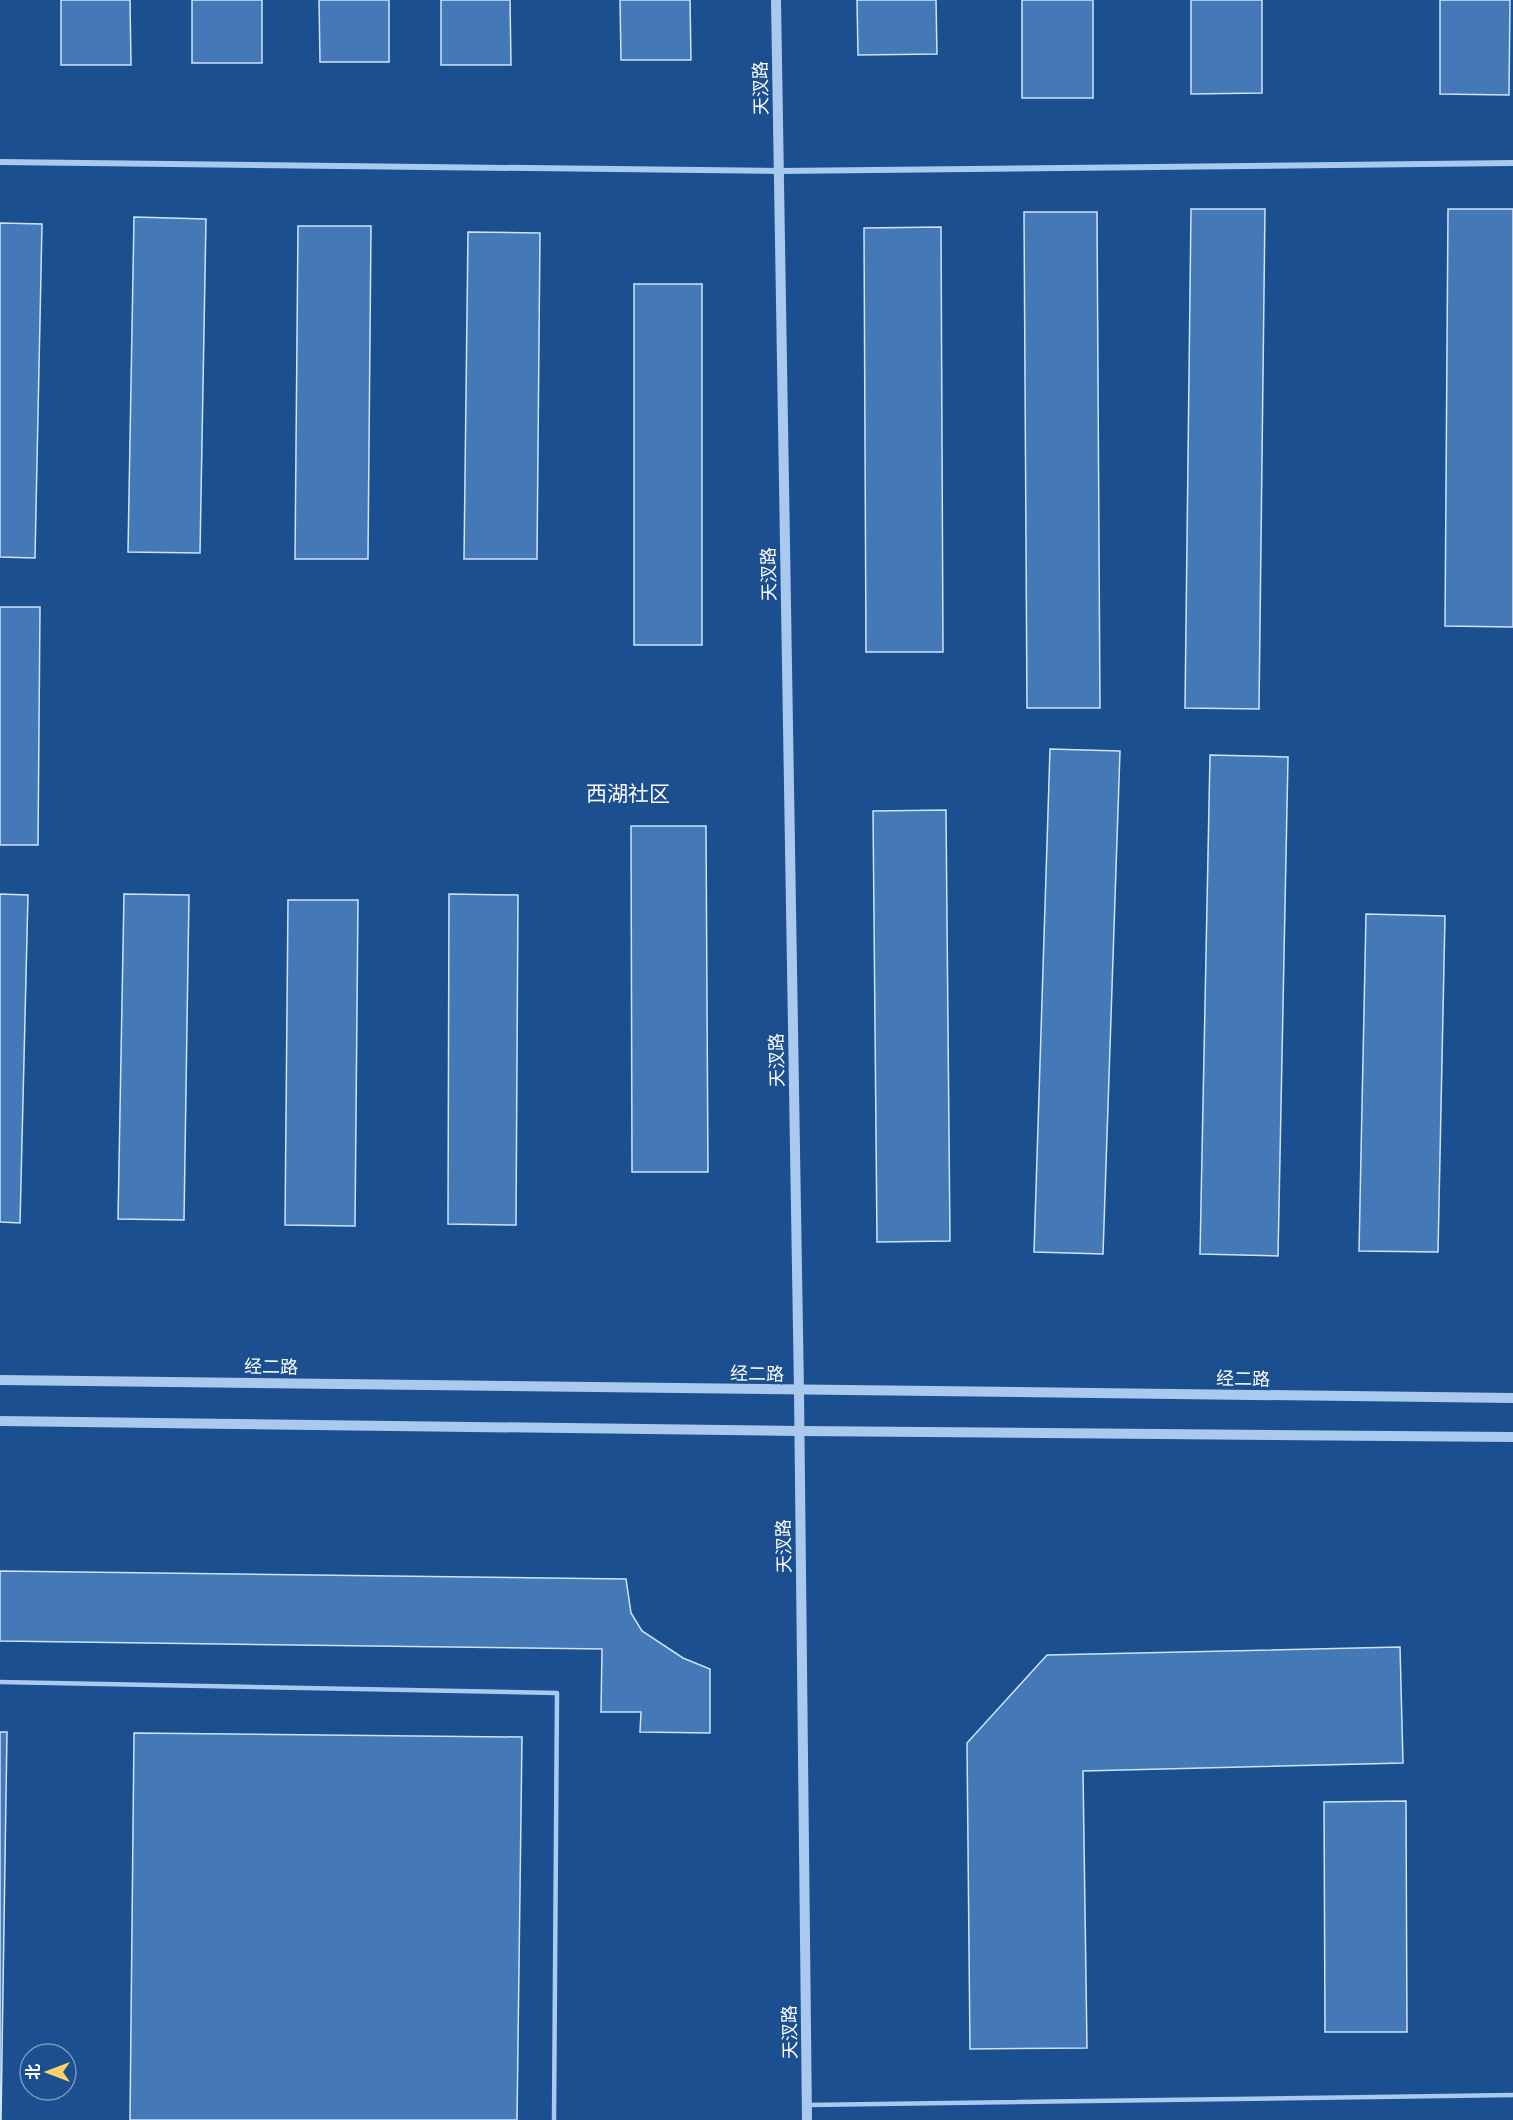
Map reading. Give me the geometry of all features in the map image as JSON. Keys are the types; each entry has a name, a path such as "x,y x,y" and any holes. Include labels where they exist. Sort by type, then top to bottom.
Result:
{"street":[{"name":"天汊路","path":"776,0 800,1391 807,2120"},
{"path":"0,162 779,171 1513,163"},
{"name":"经二路","path":"0,1380 1513,1398"},
{"path":"0,1420 800,1431 1513,1437"}],"lane":[{"path":"0,1682 557,1693 554,2120"},
{"path":"807,2105 1513,2095"}],"building":[{"path":"61,0 130,0 131,65 61,65"},
{"path":"192,0 262,0 262,63 192,63"},
{"path":"319,0 389,0 389,62 320,62"},
{"path":"441,0 510,0 511,65 441,65"},
{"path":"620,0 690,0 691,60 621,60"},
{"path":"857,0 936,0 937,54 858,55"},
{"path":"1022,0 1093,0 1093,98 1022,98"},
{"path":"1191,0 1262,0 1262,93 1191,94"},
{"path":"1440,0 1510,0 1509,95 1440,94"},
{"path":"1191,209 1265,209 1259,709 1185,708"},
{"path":"1448,209 1513,209 1513,627 1445,626"},
{"path":"1024,212 1097,212 1100,708 1027,708"},
{"path":"134,217 206,219 200,553 128,552"},
{"path":"0,223 42,224 35,558 0,557"},
{"path":"298,226 371,226 368,559 295,559"},
{"path":"941,227 943,652 866,652 864,228"},
{"path":"468,232 540,233 537,559 464,559"},
{"path":"634,284 702,284 702,645 634,645"},
{"path":"0,607 40,607 38,845 0,845"},
{"path":"1050,749 1120,751 1103,1254 1034,1252"},
{"path":"1210,755 1288,757 1278,1256 1200,1254"},
{"path":"946,810 950,1241 877,1242 873,811"},
{"path":"631,826 706,826 708,1172 632,1172"},
{"path":"0,894 28,895 20,1223 0,1222"},
{"path":"124,894 189,895 184,1220 118,1219"},
{"path":"449,894 518,895 516,1225 448,1224"},
{"path":"288,900 358,900 355,1226 285,1225"},
{"path":"1366,914 1445,916 1438,1252 1359,1251"},
{"path":"0,1571 626,1579 631,1613 642,1631 683,1658 710,1669 710,1733 640,1732 641,1712 601,1712 602,1649 0,1641"},
{"path":"1400,1647 1403,1763 1083,1771 1087,2048 970,2049 967,1743 1047,1655"},
{"path":"0,1732 7,1732 1,2120 0,2120"},
{"path":"134,1733 522,1737 517,2120 130,2120"},
{"path":"1406,1801 1407,2032 1325,2032 1324,1802"}],"district":[{"name":"西湖社区","path":"628,794"}]}
